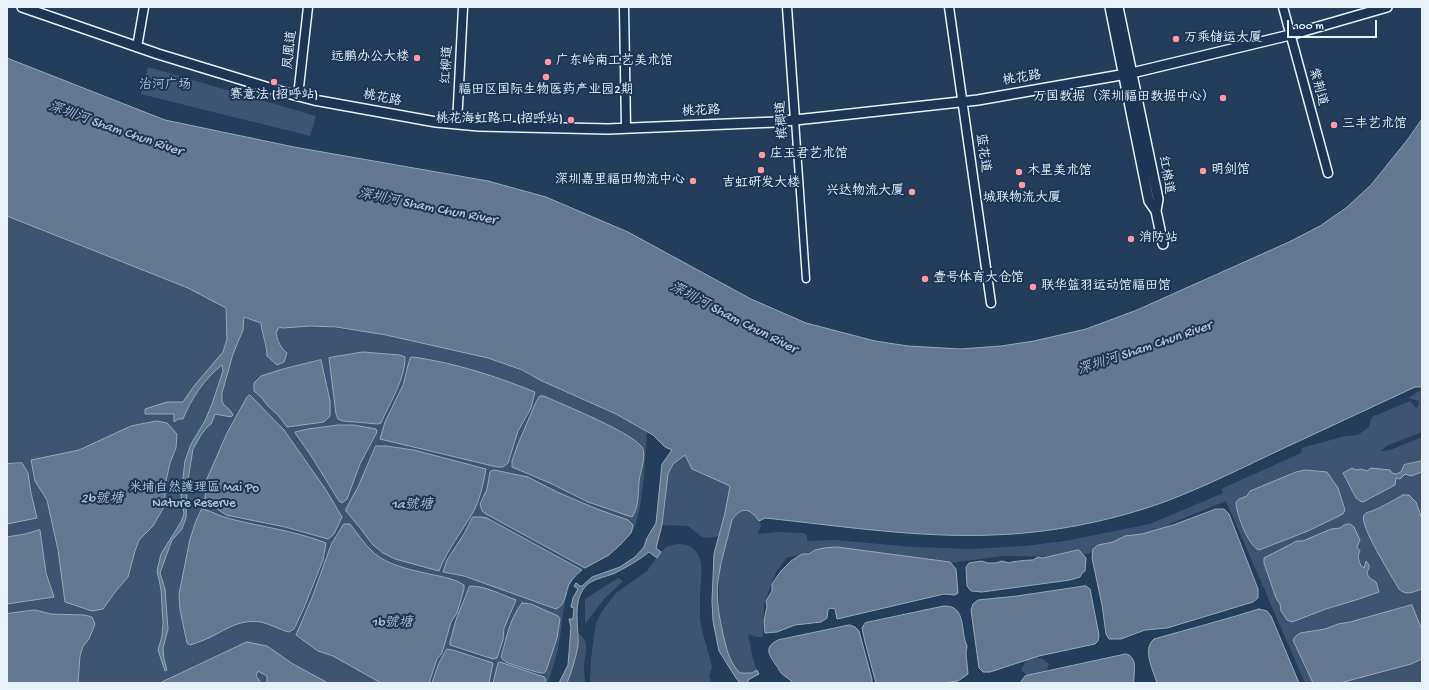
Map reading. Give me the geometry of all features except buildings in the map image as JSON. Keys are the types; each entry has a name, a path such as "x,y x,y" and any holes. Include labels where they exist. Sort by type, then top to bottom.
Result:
{"main road":[{"name":"桃花路","path":"22,7 137,48 298,96 436,122 479,126 626,128 795,120 963,102 1128,74 1290,35 1387,7"},
{"name":"红棉道","path":"1110,7 1128,74 1158,199 1156,212 1163,244"},
{"name":"红棉道","path":"1118,7 1128,74"}],"street":[{"path":"137,48 144,7"},
{"name":"凤凰道","path":"298,96 308,7"},
{"name":"红柳道","path":"457,124 463,7"},
{"path":"624,7 626,128"},
{"name":"槟榔道","path":"786,7 806,279"},
{"name":"蓝花道","path":"949,7 990,303"},
{"name":"紫荆道","path":"1282,7 1328,173"}],"green space":[{"name":"治河广场","path":"148,67 316,116 310,136 141,94"},
{"name":"米埔自然護理區 Mai Po Nature Reserve","path":"7,161 328,327 386,335 488,358 522,371 616,414 647,432 643,485 639,513 635,525 631,534 627,538 587,566 573,579 567,595 560,640 548,683 7,683"},
{"path":"1395,366 1422,387 1415,387 1196,489 1146,508 1103,520 1059,529 1015,534 936,535 879,531 765,518 759,521 761,526 757,534 778,532 804,533 807,535 807,541 835,540 913,547 972,549 1025,546 1065,541 1150,524 1223,493 1221,489 1301,453 1302,448 1345,436 1358,435 1369,427 1372,417 1410,401 1417,409 1419,401 1408,398 1421,390 1422,432 1386,446 1381,451 1390,450 1422,437 1422,683 1305,683 1226,501 1172,523 1151,536 1087,554 1068,557 1003,556 942,564 817,554 787,557 776,572 764,604 763,637 748,634 753,659 757,670 752,673 740,673 734,668 727,654 719,614 719,574 732,520 744,510"},
{"path":"685,454 692,469 730,486 731,489 719,536 709,538 702,537 688,526 662,525 668,474 673,464"},
{"path":"677,544 687,545 694,549 699,555 701,563 700,619 712,667 709,676 711,683 591,683 591,658 596,623 602,611 616,593 647,571 666,547"},
{"path":"618,578 623,581 605,598 585,624 585,599"},
{"path":"578,633 585,640 586,644 584,666 585,683 567,683 575,658"},
{"path":"1029,655 1043,659 1049,664 1044,676 1034,680 1021,670"}],"water":[{"name":"深圳河 Sham Chun River","path":"7,58 165,120 294,147 488,181 546,197 628,232 751,299 806,323 875,341 908,346 960,349 1001,346 1034,341 1086,329 1137,310 1289,242 1320,226 1346,208 1371,185 1422,119 1422,387 1415,387 1182,495 1146,508 1082,525 1015,534 936,535 879,531 765,518 759,521 749,511 746,510 739,512 732,520 722,560 718,582 718,598 722,630 731,661 740,673 752,673 757,670 759,674 748,680 748,683 740,683 719,651 713,621 712,601 714,554 725,513 730,486 692,469 685,455 673,464 668,474 662,525 656,548 661,552 657,558 649,552 637,561 615,573 595,580 585,587 581,593 577,607 578,645 575,659 567,683 559,683 568,665 571,627 569,619 573,619 574,608 571,607 573,598 578,589 574,586 576,583 582,586 592,577 620,567 635,557 644,547 647,538 656,523 662,464 672,450 665,447 653,435 616,414 542,381 522,370 488,358 386,335 336,327 279,327 276,333 281,346 287,353 284,362 277,365 267,356 261,323 244,317 243,330 233,354 222,393 222,401 224,405 233,415 231,417 215,414 211,424 201,435 193,449 187,486 186,518 182,529 172,540 160,573 165,589 168,629 163,648 167,670 165,671 158,650 162,636 163,623 161,589 157,571 161,554 181,522 184,514 181,495 185,461 191,444 205,421 212,404 223,371 222,365 199,389 183,419 178,419 174,422 174,414 145,414 145,409 167,402 183,402 194,386 223,352 227,339 226,308 188,288 7,216"},
{"path":"363,352 400,355 405,357 403,374 400,382 381,423 378,424 343,421 338,419 336,414 329,358"},
{"path":"413,357 475,371 535,392 531,408 518,431 508,463 503,467 497,467 380,439 385,422 403,385 410,358"},
{"path":"321,360 330,401 330,416 324,422 287,427 278,415 254,391 254,383 261,376"},
{"path":"250,395 284,430 326,490 342,517 334,534 328,539 285,527 226,515 216,508 203,505 206,481 227,433 247,397"},
{"path":"540,396 544,396 581,412 614,428 638,443 643,449 644,457 639,482 637,505 632,517 588,502 552,484 512,467 512,461 518,444"},
{"name":"2b號塘","path":"157,421 167,423 177,434 176,448 170,463 166,481 164,507 153,526 139,540 128,577 103,609 92,611 65,602 58,550 47,500 35,481 31,460 79,450 131,426"},
{"path":"338,425 354,425 376,429 377,432 360,464 347,499 342,503 339,501 295,433 308,429"},
{"name":"1a號塘","path":"376,446 414,450 486,469 481,492 475,509 450,549 439,571 395,559 383,553 372,544 346,511"},
{"path":"1422,461 1422,472 1411,476 1405,474 1400,479 1396,478 1395,485 1363,502 1356,498 1343,473 1352,468 1367,471 1371,468 1390,470 1392,473 1396,474 1401,472 1404,465"},
{"path":"22,463 28,473 37,518 7,524 7,464"},
{"path":"494,470 528,477 557,492 628,520 633,525 631,533 609,555 585,568 482,511 480,504 487,489 490,472"},
{"path":"1306,470 1327,472 1338,488 1345,510 1343,514 1308,531 1259,550 1251,542 1243,529 1236,502 1247,496 1250,491 1296,472"},
{"path":"1403,495 1409,495 1416,502 1422,519 1422,589 1410,593 1399,589 1371,539 1366,529 1364,520 1364,515 1366,513 1380,508"},
{"path":"202,509 227,518 291,532 326,543 323,560 294,629 289,632 254,621 235,625 211,637 190,645 187,643 180,610 179,594 190,539"},
{"path":"1216,509 1224,509 1229,514 1258,589 1258,598 1253,602 1167,628 1145,630 1121,639 1109,639 1106,634 1102,605 1092,558 1093,549 1098,545 1113,542 1125,536 1142,534 1173,525"},
{"name":"1a號塘","path":"473,517 487,518 582,570 569,584 562,605 556,609 464,576 443,572 447,560"},
{"name":"1b號塘","path":"344,524 350,524 364,543 385,561 405,568 450,579 464,585 457,613 451,622 442,653 437,659 429,683 381,683 333,656 318,651 296,635 313,595 331,545"},
{"path":"1350,524 1354,527 1360,540 1357,547 1360,551 1358,557 1361,566 1364,568 1366,561 1369,566 1367,574 1376,582 1379,592 1326,609 1292,622 1287,620 1281,611 1280,604 1276,598 1264,563 1264,558 1297,541 1303,541 1331,529 1340,528 1344,525"},
{"path":"40,530 46,573 54,597 7,604 7,537"},
{"path":"837,547 950,562 956,569 958,593 955,595 944,594 837,619 835,609 830,608 828,610 827,618 821,622 795,625 777,632 765,633 764,621 767,606 766,601 772,591 772,584 781,571 791,561 802,554 809,554 815,550 824,548"},
{"path":"1079,550 1086,558 1085,571 1080,577 1070,580 982,592 971,591 967,586 966,567 969,563 982,561 987,563 996,563 1002,561 1009,563 1033,560 1038,557 1042,558"},
{"name":"1b號塘","path":"470,586 488,589 516,600 504,628 503,640 497,658 493,659 450,645 456,620"},
{"path":"1086,586 1090,589 1099,635 1098,641 1095,644 1039,656 990,672 983,672 979,668 971,610 973,604 978,600"},
{"path":"522,603 531,604 558,616 560,619 557,638 546,671 543,673 509,663 501,657 511,622"},
{"path":"1412,605 1422,630 1422,659 1411,664 1340,683 1313,683 1293,640 1296,636 1300,633 1325,629 1338,624"},
{"path":"944,606 951,607 956,610 962,620 967,646 966,653 968,674 958,681 943,683 876,683 862,628 865,623"},
{"path":"1259,609 1267,611 1271,616 1299,683 1157,683 1151,666 1149,654 1149,648 1154,639"},
{"path":"35,610 51,614 84,615 92,617 95,624 89,639 83,646 80,656 78,683 7,683 7,614"},
{"path":"850,625 859,631 872,683 793,683 781,673 771,658 769,651 770,645 778,640"},
{"path":"247,642 267,646 293,664 328,683 265,683 267,681 267,676 258,671 256,676 261,683 160,683"},
{"name":"1b號塘","path":"447,649 493,663 489,683 432,683 439,663"},
{"path":"1126,654 1133,659 1134,662 1134,683 1020,683 1025,676"},
{"path":"500,662 544,677 546,680 545,683 493,683 498,663"}],"place":[{"name":"万乘储运大厦","path":"1176,39"},
{"name":"远鹏办公大楼","path":"417,58"},
{"name":"广东岭南工艺美术馆","path":"548,62"},
{"name":"福田区国际生物医药产业园2期","path":"546,77"},
{"name":"赛意法 (招呼站)","path":"274,82"},
{"name":"万国数据（深圳福田数据中心）","path":"1223,98"},
{"name":"桃花海虹路口 (招呼站)","path":"571,120"},
{"name":"三丰艺术馆","path":"1334,125"},
{"name":"庄玉君艺术馆","path":"762,155"},
{"name":"吉虹研发大楼","path":"761,170"},
{"name":"明剑馆","path":"1203,171"},
{"name":"木星美术馆","path":"1019,172"},
{"name":"深圳嘉里福田物流中心","path":"693,181"},
{"name":"城联物流大厦","path":"1022,185"},
{"name":"兴达物流大厦","path":"912,192"},
{"name":"消防站","path":"1131,239"},
{"name":"壹号体育大仓馆","path":"925,279"},
{"name":"联华篮羽运动馆福田馆","path":"1033,287"}]}
